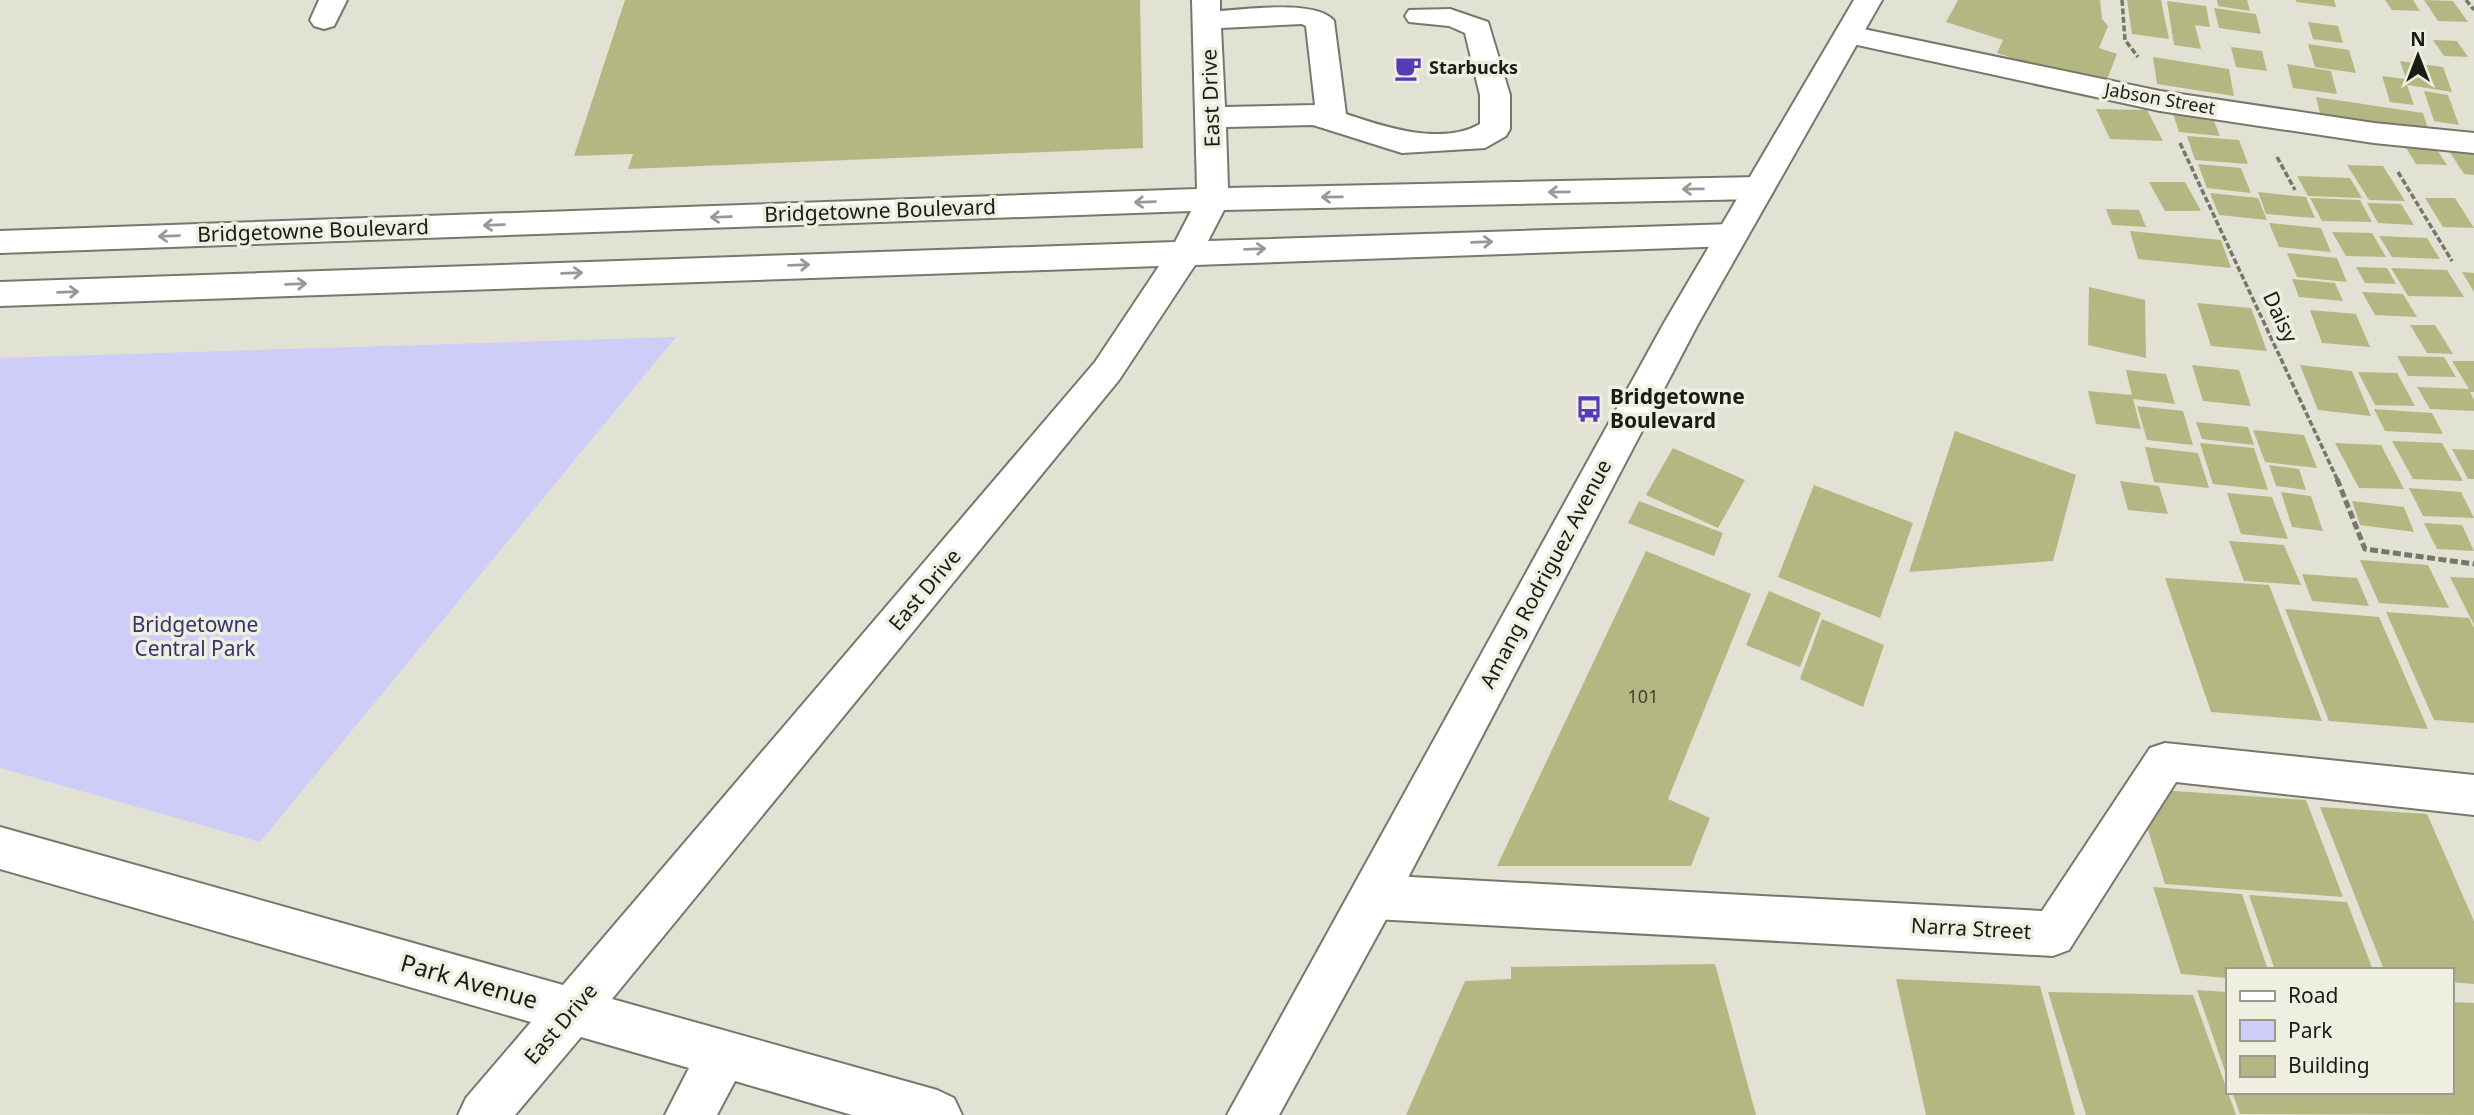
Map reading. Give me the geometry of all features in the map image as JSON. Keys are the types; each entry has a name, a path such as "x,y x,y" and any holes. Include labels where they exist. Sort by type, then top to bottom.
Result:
{"street":[{"name":"Amang Rodriguez Avenue","path":"1252,1115 1374,897 1674,336 1868,0"},
{"name":"East Drive","path":"483,1115 1107,371 1186,252 1213,200 1207,10"},
{"path":"1207,10 1306,15 1320,20 1331,118"},
{"path":"1212,117 1315,115 1402,143 1475,141 1495,128 1495,95 1478,28 1461,19 1444,15 1419,16"},
{"name":"Jabson Street","path":"1849,35 2154,100 2374,132 2474,143"},
{"name":"Bridgetowne Boulevard","path":"0,242 1213,200 1759,188"},
{"path":"0,294 1732,235"},
{"name":"Narra Street","path":"1374,897 2053,933 2165,762 2474,795"},
{"name":"Park Avenue","path":"0,848 937,1115"},
{"path":"690,1115 724,1054"}],"path":[{"name":"Daisy","path":"2122,0 2124,40 2139,58 2154,100 2328,455 2365,548 2474,564"},
{"path":"2466,0 2474,10"},
{"path":"2374,132 2452,261"}],"green space":[{"name":"Bridgetowne Central Park","path":"676,337 260,842 0,768 0,358"}],"building":[{"path":"625,0 1140,0 1143,148 628,169 633,154 574,156"},
{"path":"1958,0 2100,0 2102,19 2108,26 2099,48 2117,54 2104,87 1997,53 2003,40 1946,22"},
{"path":"2127,0 2161,0 2169,39 2132,34"},
{"path":"2217,0 2247,0 2250,11 2218,6"},
{"path":"2334,0 2336,7 2296,2"},
{"path":"2385,0 2413,0 2420,11 2392,10"},
{"path":"2424,0 2453,1 2468,22 2438,21"},
{"path":"2167,1 2206,6 2210,27 2195,25 2201,49 2174,45"},
{"path":"2214,8 2256,14 2261,34 2219,28"},
{"path":"2308,22 2338,26 2343,43 2313,39"},
{"path":"2433,40 2457,41 2468,57 2444,56"},
{"path":"2308,44 2349,50 2356,73 2315,67"},
{"path":"2231,47 2262,51 2267,71 2236,67"},
{"path":"2153,57 2229,69 2234,96 2157,84"},
{"path":"2400,61 2443,67 2452,92 2408,85"},
{"path":"2287,64 2331,71 2337,94 2293,88"},
{"path":"2382,76 2405,79 2414,105 2390,102"},
{"path":"2424,91 2448,95 2459,125 2434,121"},
{"path":"2316,97 2423,113 2430,135 2321,118"},
{"path":"2171,107 2210,111 2220,136 2179,132"},
{"path":"2096,109 2147,110 2163,141 2110,139"},
{"path":"2187,136 2239,140 2248,164 2195,160"},
{"path":"2403,143 2433,144 2447,165 2416,164"},
{"path":"2447,148 2474,149 2474,175 2464,174"},
{"path":"2198,164 2241,168 2251,193 2207,188"},
{"path":"2347,165 2383,166 2405,201 2369,200"},
{"path":"2297,176 2350,178 2362,198 2308,196"},
{"path":"2149,182 2185,182 2201,211 2165,211"},
{"path":"2258,192 2306,197 2315,218 2266,214"},
{"path":"2210,193 2258,198 2267,220 2219,215"},
{"path":"2310,198 2360,200 2372,222 2322,221"},
{"path":"2425,198 2455,198 2474,228 2443,227"},
{"path":"2367,203 2401,204 2414,225 2378,223"},
{"path":"2106,209 2139,210 2146,227 2112,225"},
{"path":"2269,223 2321,228 2331,252 2279,247"},
{"path":"2130,231 2221,240 2231,268 2138,259"},
{"path":"2332,232 2372,233 2386,257 2346,256"},
{"path":"2379,236 2427,238 2440,259 2392,257"},
{"path":"2287,253 2337,258 2347,282 2297,277"},
{"path":"2356,267 2387,268 2396,284 2365,283"},
{"path":"2391,268 2447,270 2464,297 2408,296"},
{"path":"2462,272 2474,273 2474,292"},
{"path":"2292,279 2335,283 2343,301 2299,297"},
{"path":"2089,287 2145,300 2146,358 2088,345"},
{"path":"2362,292 2403,294 2417,317 2375,315"},
{"path":"2197,303 2251,308 2267,351 2211,346"},
{"path":"2310,310 2356,314 2370,347 2322,343"},
{"path":"2410,325 2435,325 2453,354 2427,353"},
{"path":"2397,356 2444,357 2456,377 2408,376"},
{"path":"2452,361 2474,361 2474,392 2470,392 2474,400 2474,411 2430,409 2417,387 2469,389"},
{"path":"2192,365 2239,370 2251,406 2203,401"},
{"path":"2300,365 2352,371 2371,416 2318,410"},
{"path":"2126,370 2166,374 2175,404 2133,399 2141,429 2096,424 2088,391 2132,395"},
{"path":"2358,372 2397,373 2415,406 2375,405"},
{"path":"2137,406 2183,411 2193,445 2147,440"},
{"path":"2374,409 2432,413 2443,434 2385,431"},
{"path":"2196,422 2248,427 2254,445 2202,439"},
{"path":"2253,430 2304,435 2317,468 2265,462"},
{"path":"1955,431 2076,475 2053,561 1909,572"},
{"path":"2392,441 2442,443 2463,481 2413,479"},
{"path":"2200,443 2254,448 2268,490 2213,484"},
{"path":"2335,443 2381,445 2404,489 2359,488"},
{"path":"2145,447 2198,453 2209,488 2154,482"},
{"path":"1673,448 1745,480 1718,528 1646,495"},
{"path":"2452,449 2474,450 2474,479 2468,479"},
{"path":"2269,465 2299,469 2306,490 2276,486"},
{"path":"2120,481 2159,486 2168,514 2128,510"},
{"path":"1814,485 1913,523 1880,618 1778,577"},
{"path":"2409,488 2461,492 2474,518 2423,516"},
{"path":"2281,492 2311,496 2323,531 2292,527"},
{"path":"2227,493 2272,497 2288,539 2241,534"},
{"path":"1639,501 1723,533 1714,556 1628,523"},
{"path":"2352,501 2404,507 2414,532 2360,525"},
{"path":"2424,523 2462,525 2474,551 2437,549"},
{"path":"2229,541 2284,545 2301,585 2244,581"},
{"path":"1646,551 1751,594 1668,799 1710,818 1691,866 1497,866"},
{"path":"2360,560 2428,565 2449,608 2379,603"},
{"path":"2302,574 2357,578 2369,606 2312,601"},
{"path":"2450,577 2474,578 2474,625"},
{"path":"2165,578 2269,585 2322,721 2211,712"},
{"path":"1769,591 1821,613 1800,667 1746,645"},
{"path":"2285,609 2379,617 2428,729 2329,721"},
{"path":"2386,612 2469,618 2474,628 2474,723 2434,720"},
{"path":"1822,619 1884,645 1863,707 1800,679"},
{"path":"2160,790 2306,800 2343,897 2165,884 2142,811"},
{"path":"2320,807 2427,814 2474,921 2474,984 2453,982 2453,968 2383,968"},
{"path":"2153,887 2242,894 2267,968 2226,968 2226,978 2181,974"},
{"path":"2249,895 2347,902 2372,968 2274,968"},
{"path":"1715,964 1756,1115 1406,1115 1465,981 1511,979 1511,967"},
{"path":"1896,979 2040,986 2075,1115 1926,1115"},
{"path":"2197,990 2226,992 2226,1074"},
{"path":"2048,992 2193,995 2226,1087 2226,1094 2228,1094 2236,1115 2086,1115"},
{"path":"2453,1002 2474,1003 2474,1115 2240,1114 2233,1094 2453,1094"}],"place":[{"name":"Starbucks","path":"1408,68"},
{"name":"Bridgetowne Boulevard","path":"1589,409"}]}
